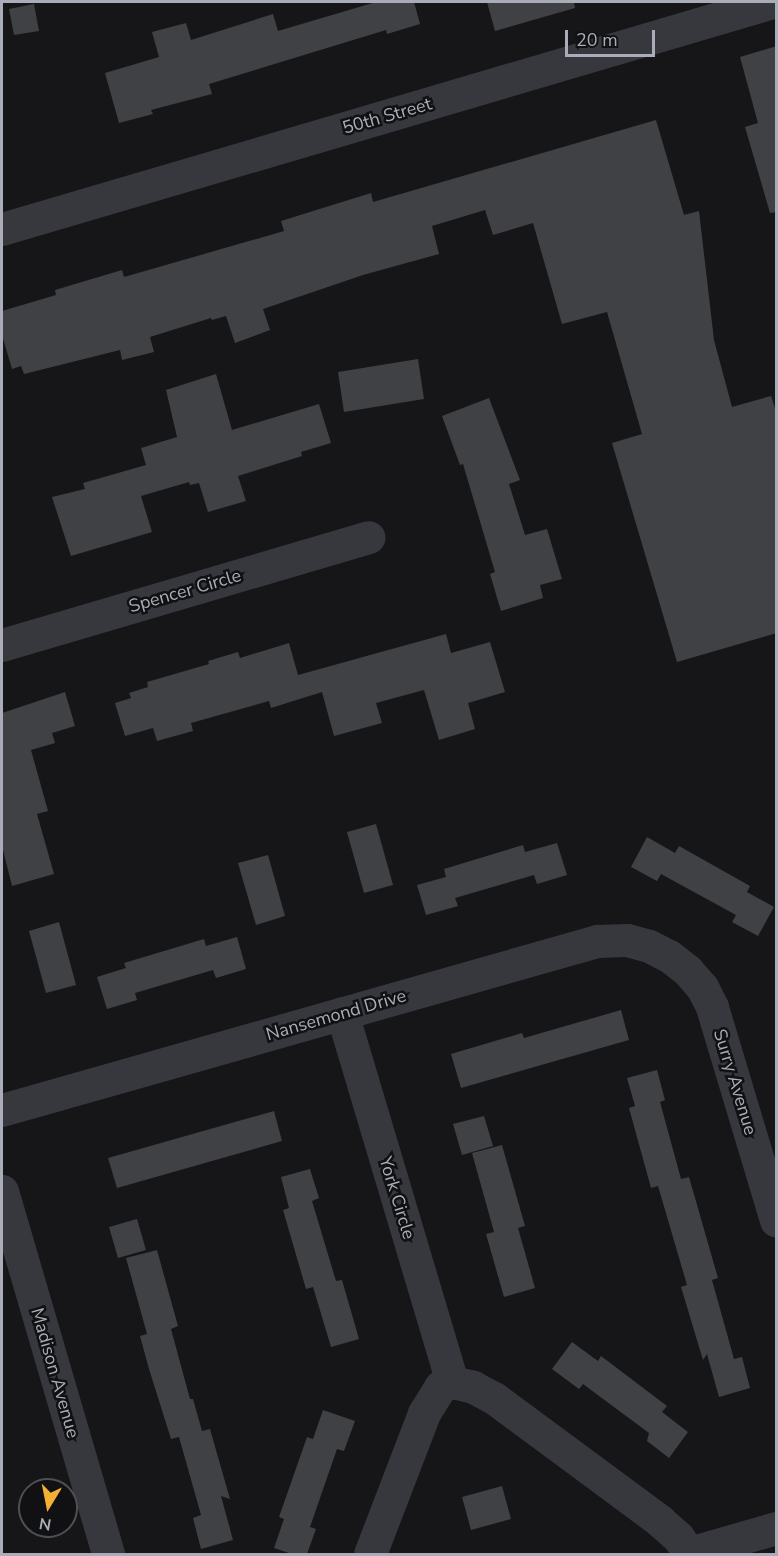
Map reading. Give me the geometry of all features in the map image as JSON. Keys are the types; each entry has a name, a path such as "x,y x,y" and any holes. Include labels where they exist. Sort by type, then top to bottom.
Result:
{"street":[{"name":"50th Street","path":"2,229 773,2"},
{"name":"Spencer Circle","path":"2,645 368,537"},
{"name":"Nansemond Drive","path":"2,1110 597,940 627,940 650,946 669,956"},
{"name":"Surry Avenue","path":"669,956 687,970 702,987 712,1007 777,1221"},
{"name":"York Circle","path":"342,1013 452,1382"},
{"name":"Madison Avenue","path":"2,1191 108,1554"},
{"path":"370,1554 424,1413 440,1387 452,1382 473,1387 494,1398 660,1521 678,1537 690,1554 777,1528"}],"building":[{"path":"376,2 414,2 420,24 387,34 386,30 209,84 212,94 151,110 153,114 119,123 105,73 159,57 152,32 186,23 191,40 273,14 278,31"},
{"path":"487,2 574,2 575,8 495,31"},
{"path":"34,4 39,31 14,35 9,9"},
{"path":"777,46 777,212 770,213 745,127 758,123 740,57"},
{"path":"656,120 684,215 699,211 714,340 732,407 771,396 777,414 777,633 677,662 612,443 642,434 607,312 562,324 533,223 493,235 485,210 432,226 439,254 363,275 263,309 270,330 235,343 226,316 212,320 211,318 150,337 154,352 122,360 120,350 24,374 21,366 12,369 2,335 2,311 56,295 55,290 122,270 124,277 284,231 281,221 371,193 373,202"},
{"path":"418,359 424,399 344,412 338,372"},
{"path":"216,374 232,430 319,404 331,443 301,452 302,456 238,476 246,501 208,512 199,483 190,485 189,482 141,496 152,532 71,556 52,497 85,489 83,483 146,465 141,448 177,437 166,390"},
{"path":"489,398 520,480 509,484 525,535 547,529 562,579 540,585 543,598 501,611 490,574 495,572 463,464 460,465 442,416"},
{"path":"446,634 451,653 490,642 505,692 468,703 475,729 439,740 424,690 376,703 382,723 334,736 322,692 271,708 269,701 191,723 193,731 157,741 153,728 125,736 115,703 131,698 129,693 148,687 147,682 209,664 208,661 238,652 240,658 289,643 298,675"},
{"path":"65,692 75,726 52,733 55,743 31,750 48,811 37,814 54,874 12,886 2,846 2,713"},
{"path":"376,824 393,885 364,893 347,832"},
{"path":"647,837 675,853 679,846 750,886 747,892 774,907 758,936 732,922 736,915 661,874 657,881 631,867"},
{"path":"557,843 567,875 537,884 534,875 455,898 458,906 426,915 417,885 446,877 444,869 523,845 525,852"},
{"path":"268,855 285,916 256,925 238,863"},
{"path":"59,922 76,985 46,993 29,931"},
{"path":"237,937 246,969 216,978 213,970 135,993 137,1000 107,1009 97,977 126,968 124,963 204,939 206,946"},
{"path":"621,1010 629,1040 461,1088 451,1054 522,1033 524,1038"},
{"path":"657,1070 665,1100 660,1102 681,1179 689,1177 718,1278 712,1280 734,1359 742,1357 750,1388 719,1397 707,1354 703,1360 681,1287 687,1285 658,1186 651,1188 629,1108 635,1106 627,1078"},
{"path":"274,1111 282,1141 117,1188 108,1158"},
{"path":"484,1116 493,1146 462,1155 453,1124"},
{"path":"502,1145 525,1226 518,1228 535,1288 504,1297 486,1234 494,1232 472,1153"},
{"path":"310,1169 319,1198 312,1201 336,1281 342,1280 359,1339 331,1347 313,1287 306,1289 283,1210 289,1208 281,1177"},
{"path":"137,1219 146,1250 118,1258 109,1227"},
{"path":"157,1250 178,1326 171,1329 190,1399 193,1399 202,1431 210,1429 230,1499 221,1496 233,1540 201,1549 193,1518 201,1515 179,1437 171,1439 149,1369 140,1336 147,1334 126,1258"},
{"path":"572,1342 598,1361 601,1356 667,1406 662,1412 688,1432 669,1458 647,1441 649,1433 583,1384 579,1389 552,1369"},
{"path":"323,1410 355,1421 344,1451 337,1449 310,1527 316,1529 307,1554 292,1554 274,1548 284,1519 279,1517 307,1437 313,1439"},
{"path":"502,1486 511,1519 471,1530 462,1497"}]}
